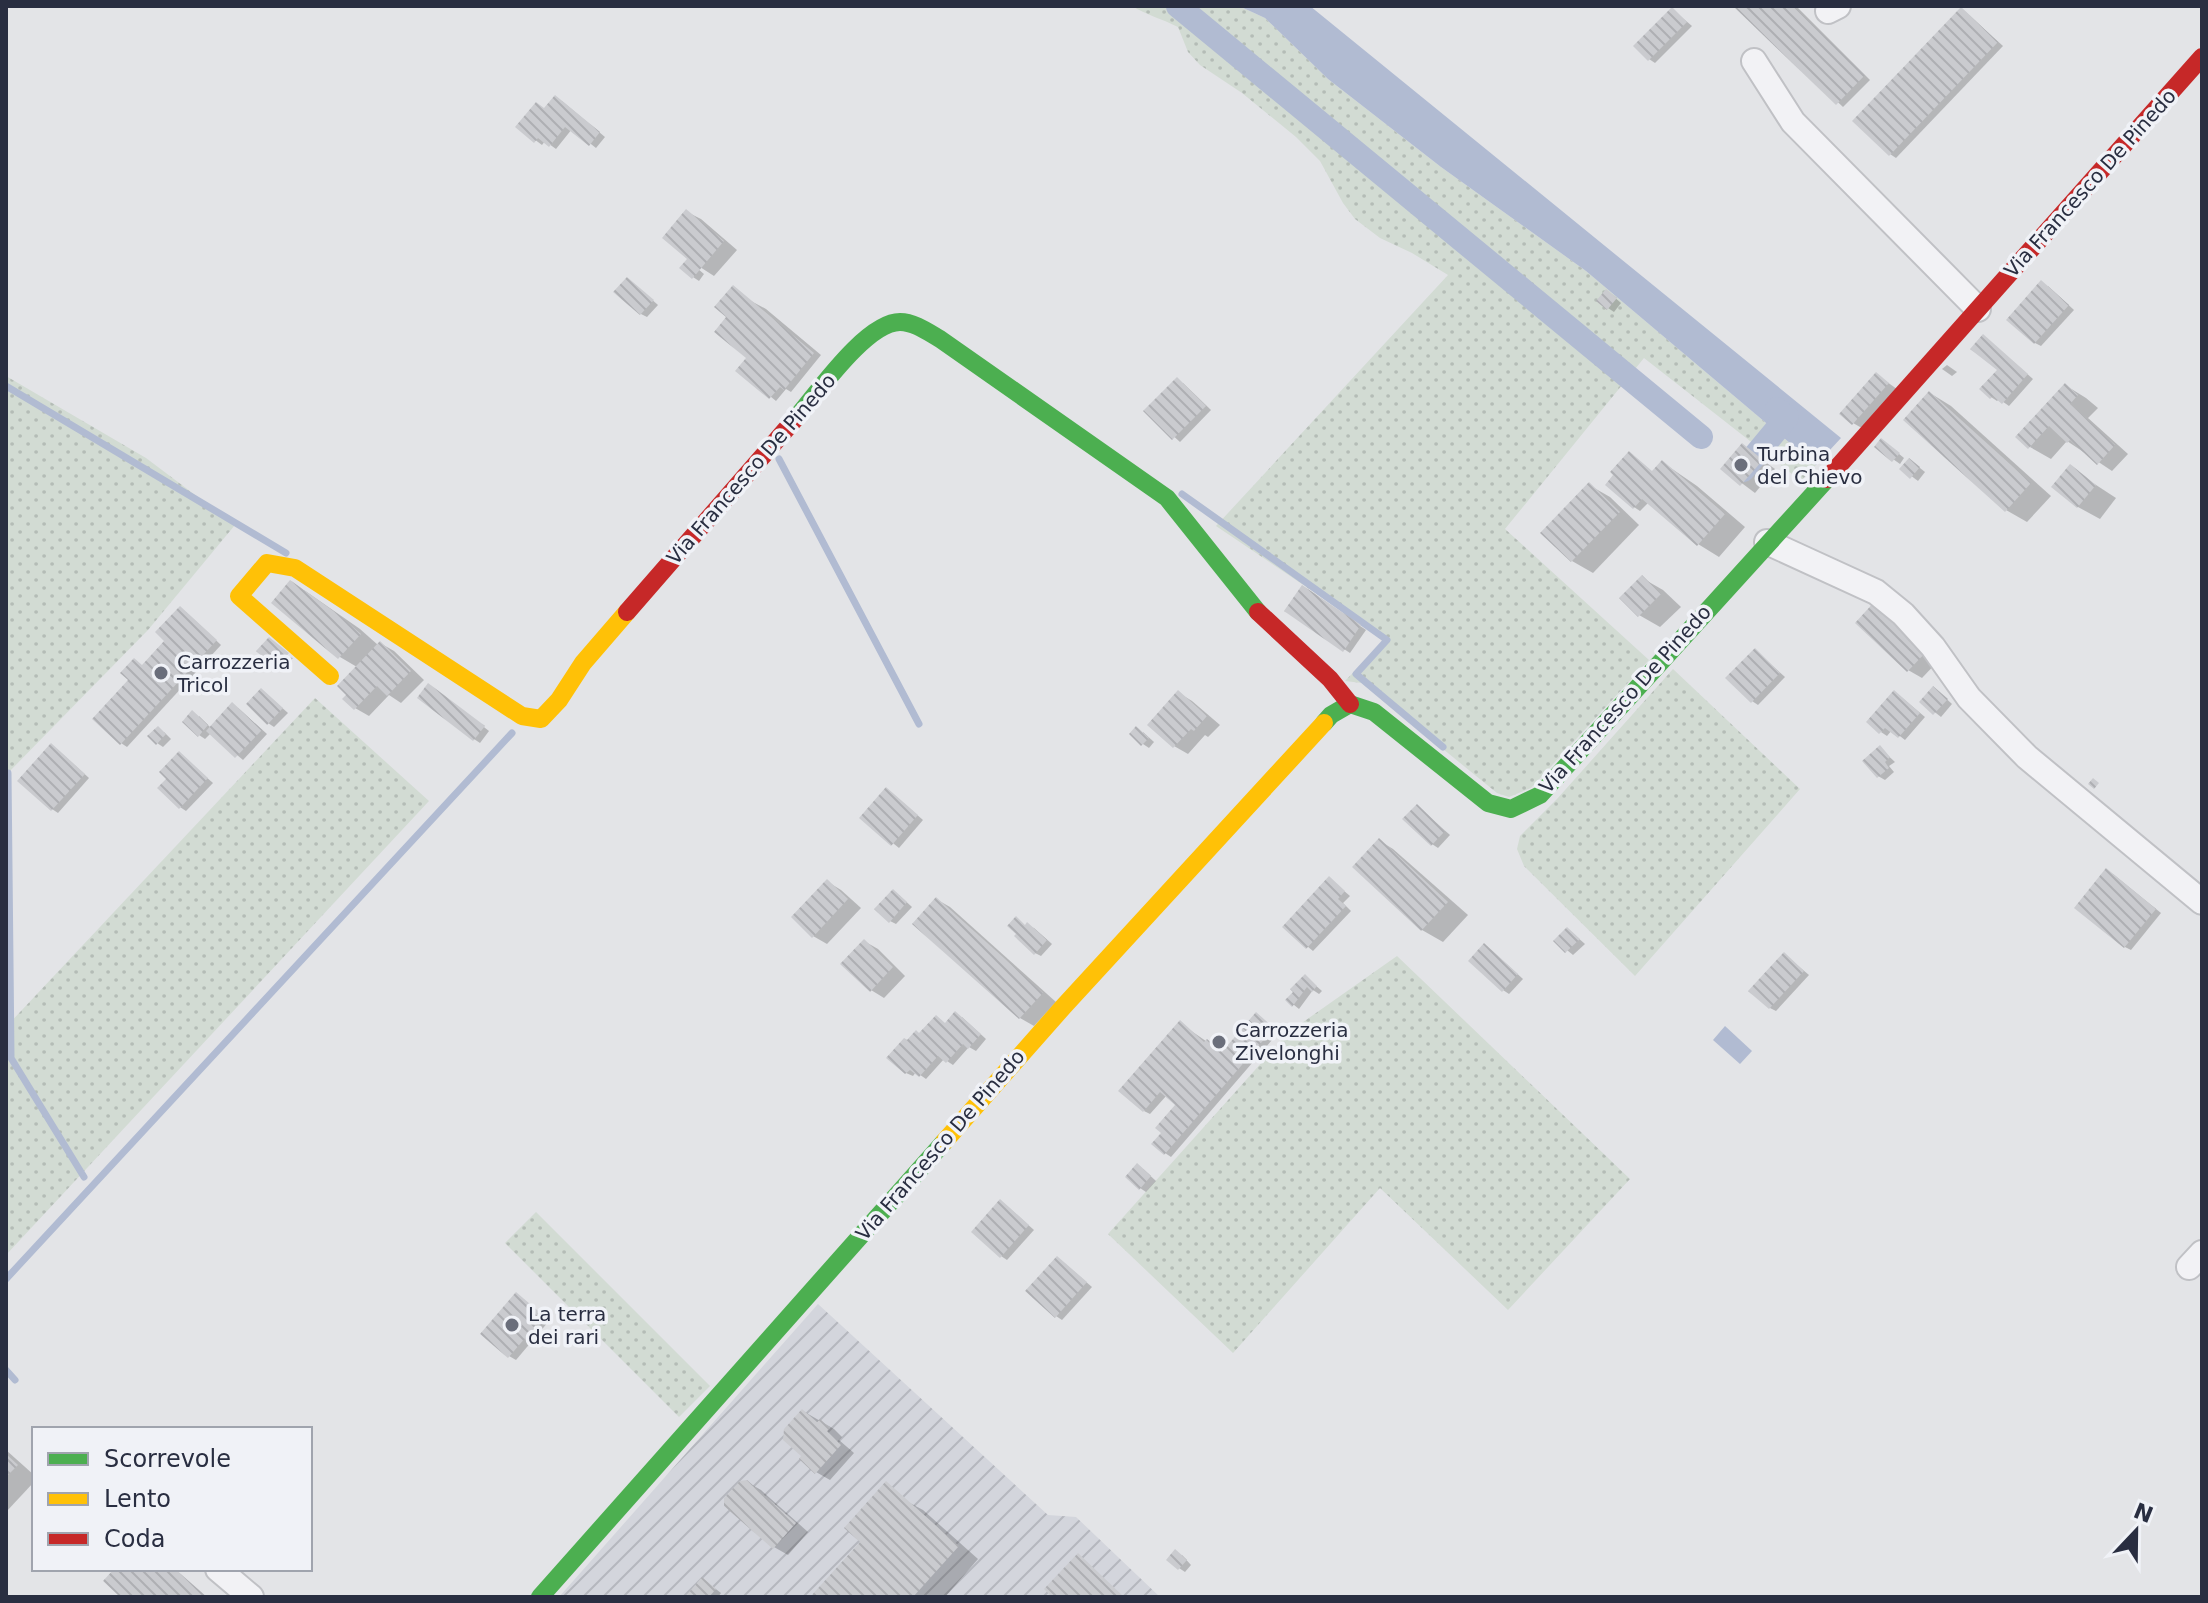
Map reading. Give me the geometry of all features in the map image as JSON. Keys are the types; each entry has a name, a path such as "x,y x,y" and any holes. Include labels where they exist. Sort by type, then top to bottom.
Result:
{"street":[{"name":"Via Francesco De Pinedo","path":"330,676 239,596 267,563 295,568 522,716 541,719 559,700 583,663 862,342 887,322 904,322 940,339 1167,498 1256,610 1330,679 1350,704 1374,712 1488,803 1511,809 1540,795 1856,447 2202,57"},
{"path":"1754,61 1793,122 1978,309"},
{"path":"1767,542 1876,592 1903,614 1933,647 1969,698 2027,757 2202,902"},
{"name":"Via Francesco De Pinedo","path":"540,1597 1075,994 1331,715 1350,704"},
{"path":"220,1571 251,1597"}],"shaded area":[{"path":"1132,6 1239,6 1265,18 1328,79 1441,167 1586,271 1816,465 1801,481 1644,358 1505,529 1649,660 1531,788 1509,797 1497,793 1362,683 1345,681 1385,640 1216,526 1448,275 1380,238 1355,219 1320,161 1296,137 1242,93 1200,65 1188,52 1178,27"},
{"path":"6,376 146,458 235,525 148,630 6,775"},
{"path":"1673,669 1800,789 1635,976 1524,866 1517,849 1520,836"},
{"path":"315,698 429,801 6,1255 6,1027"},
{"path":"1397,956 1630,1179 1508,1310 1380,1188 1233,1353 1108,1234 1289,1032"},
{"path":"536,1212 710,1386 679,1417 505,1243"},
{"path":"818,1304 1048,1515 1076,1517 1160,1597 559,1597"}],"water":[{"path":"1239,6 1310,6 1841,438 1816,465 1586,271 1441,167 1328,79 1265,18"},
{"path":"1725,1026 1752,1051 1740,1064 1713,1040"}],"building":[{"path":"1733,6 1793,6 1865,75 1836,105"},
{"path":"1672,7 1687,22 1648,61 1633,46"},
{"path":"1961,7 1998,42 1889,156 1852,121"},
{"path":"555,95 600,132 589,146 565,127 549,147 538,138 534,143 515,127 536,102 544,108"},
{"path":"686,209 724,241 692,279 679,268 687,259 662,238"},
{"path":"627,277 654,300 640,315 613,292"},
{"path":"2041,280 2069,305 2034,344 2006,320"},
{"path":"733,285 814,353 784,390 780,387 769,399 735,371 746,358 714,332 726,317 714,307"},
{"path":"1606,289 1617,298 1607,310 1596,301"},
{"path":"1983,334 2028,374 2002,404 1979,389 1997,370 1970,349"},
{"path":"1876,372 1889,383 1852,425 1839,414"},
{"path":"1177,377 1206,406 1172,440 1143,411"},
{"path":"2065,383 2078,395 2070,404 2115,445 2097,465 2049,426 2028,449 2015,437"},
{"path":"1929,391 2031,483 2005,512 1903,420"},
{"path":"1881,438 1900,453 1892,462 1874,447"},
{"name":"Turbina del Chievo","path":"1742,443 1763,460 1740,486 1720,469"},
{"path":"1629,451 1652,471 1662,460 1725,514 1697,546 1642,499 1633,509 1605,485 1613,475 1610,472"},
{"path":"1909,458 1920,467 1910,479 1899,469"},
{"path":"2070,464 2096,485 2077,508 2051,487"},
{"path":"1589,482 1620,512 1571,562 1540,533"},
{"path":"1642,575 1661,594 1638,617 1619,598"},
{"path":"290,580 361,634 338,659 271,603"},
{"path":"1302,585 1361,625 1343,652 1284,611"},
{"path":"1876,600 1929,649 1907,672 1855,623"},
{"name":"Carrozzeria Tricol","path":"180,606 217,640 120,745 92,719 128,680 120,673 134,658 142,665 164,641 155,632"},
{"path":"269,637 289,653 276,668 256,651"},
{"path":"380,641 411,671 387,696 377,686 354,710 342,699 346,695 337,686"},
{"path":"1755,648 1780,673 1751,703 1725,678"},
{"path":"428,683 485,726 473,741 417,698"},
{"path":"1933,686 1948,699 1933,715 1919,702"},
{"path":"261,688 283,708 267,725 246,704"},
{"path":"1178,690 1207,716 1173,748 1147,725"},
{"path":"1894,690 1920,713 1898,738 1885,728 1879,734 1866,722"},
{"path":"232,702 262,730 235,758 206,731"},
{"path":"192,710 208,725 198,737 182,722"},
{"path":"158,726 166,734 156,745 147,736"},
{"path":"1136,726 1149,738 1141,746 1129,734"},
{"path":"51,743 85,774 51,811 17,781"},
{"path":"1880,745 1890,757 1885,762 1889,768 1877,778 1862,761"},
{"path":"179,751 208,778 179,809 157,788 166,779 159,772"},
{"path":"2093,778 2099,783 2094,789 2088,784"},
{"path":"886,787 918,815 891,846 859,818"},
{"path":"1417,804 1445,831 1431,846 1402,819"},
{"path":"1379,838 1448,902 1421,931 1352,867"},
{"path":"2106,868 2156,909 2124,948 2074,908"},
{"path":"1329,876 1345,891 1338,899 1346,906 1306,949 1282,927"},
{"path":"827,879 848,899 812,938 791,917"},
{"path":"893,889 907,902 889,923 874,909"},
{"path":"936,897 1043,993 1019,1019 912,924"},
{"path":"1016,916 1047,940 1034,955 1007,926"},
{"path":"1567,927 1580,939 1565,953 1553,941"},
{"path":"864,939 893,967 870,992 840,964"},
{"path":"1484,943 1518,974 1502,992 1468,961"},
{"path":"1784,952 1804,971 1769,1009 1748,991"},
{"path":"1305,974 1317,986 1312,992 1307,987 1292,1007 1285,1000 1293,992 1290,989"},
{"path":"955,1011 981,1034 968,1049 963,1044 946,1063 938,1056 919,1077 910,1070 905,1074 886,1058 904,1038 907,1040 916,1030 919,1033 936,1015 945,1023"},
{"path":"1256,1012 1274,1028 1164,1155 1151,1144 1161,1133 1155,1128 1175,1105 1160,1092 1143,1112 1118,1091 1180,1020 1204,1042 1207,1039 1222,1052"},
{"path":"1137,1163 1151,1176 1139,1190 1125,1177"},
{"path":"1000,1199 1029,1225 1000,1258 971,1232"},
{"path":"1057,1256 1087,1282 1055,1318 1025,1291"},
{"name":"La terra dei rari","path":"516,1292 544,1316 508,1358 480,1334"},
{"path":"802,1409 830,1428 827,1431 841,1445 815,1474 783,1440 784,1429"},
{"path":"6,1454 18,1465 6,1477"},
{"path":"747,1480 796,1523 773,1549 724,1506 724,1498 740,1481"},
{"path":"886,1481 959,1546 913,1597 810,1597 860,1542 844,1528"},
{"path":"1175,1549 1187,1560 1178,1570 1166,1560"},
{"path":"1078,1553 1124,1597 1052,1597 1044,1589"},
{"path":"112,1571 177,1571 207,1597 120,1597 103,1581"},
{"path":"702,1577 716,1589 709,1597 685,1597"}],"waterway":[{"path":"1178,6 1701,437"},
{"path":"6,386 286,553"},
{"path":"1743,470 1787,417 1777,409"},
{"path":"779,459 919,724"},
{"path":"1182,494 1387,640 1356,674 1443,747"},
{"path":"6,1279 512,733"},
{"path":"8,773 11,1058 84,1177"},
{"path":"6,1370 15,1380"}],"traffic: fast":[{"path":"795,419 843,361 872,334 900,322 916,326 940,339 1167,498 1258,612"},
{"path":"1324,723 1350,704 1374,712 1488,803 1511,809 1540,795 1827,479"},
{"path":"540,1597 944,1142"}],"traffic: slow":[{"path":"330,676 239,596 267,563 295,568 522,716 541,719 627,612"},
{"path":"944,1142 1064,1006 1324,723"}],"traffic: jam":[{"path":"1827,479 2202,57"},
{"path":"627,612 795,419"},
{"path":"1258,612 1330,679 1350,704"}],"place":[{"name":"Turbina del Chievo","path":"1741,465"},
{"name":"Carrozzeria Tricol","path":"161,673"},
{"name":"Carrozzeria Zivelonghi","path":"1219,1042"},
{"name":"La terra dei rari","path":"512,1325"}]}
